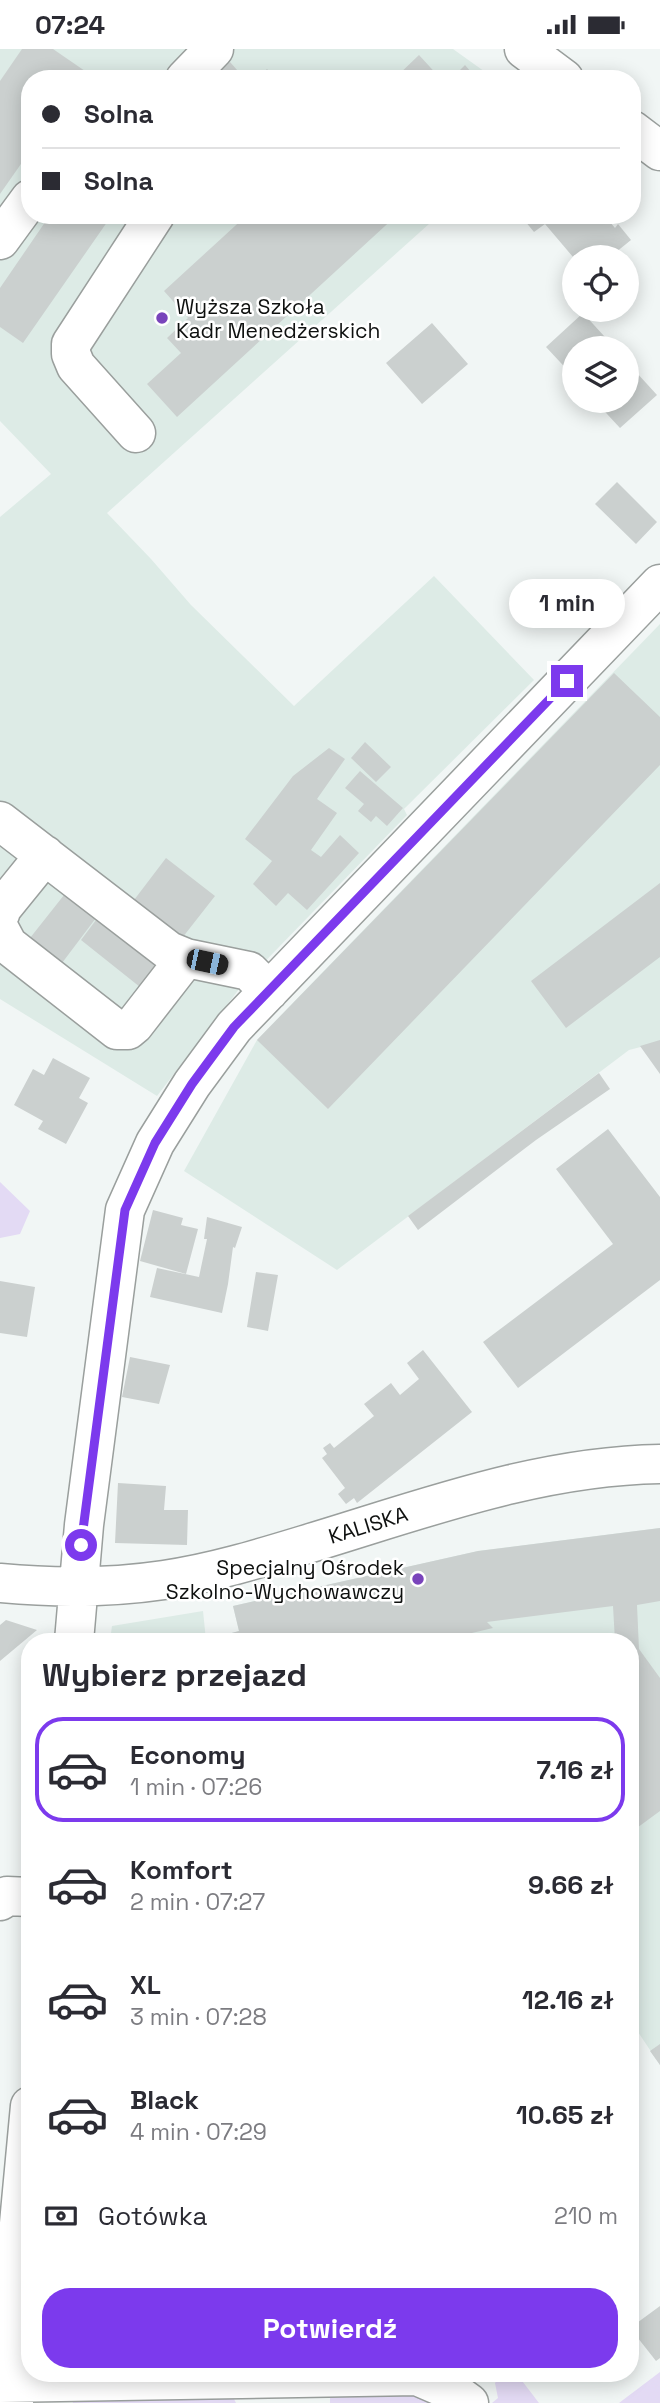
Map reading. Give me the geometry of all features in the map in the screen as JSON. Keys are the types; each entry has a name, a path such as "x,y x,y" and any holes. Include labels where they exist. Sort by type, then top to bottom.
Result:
{"street":[{"path":"194,70 214,49"},
{"path":"524,49 552,70"},
{"path":"641,137 660,151"},
{"path":"0,240 21,211"},
{"path":"136,433 76,366 71,354 71,344 149,224"},
{"path":"74,1633 77,1586 125,1210 155,1143 192,1084 234,1027 660,584"},
{"path":"0,821 169,951 186,958 249,971 270,991"},
{"path":"0,914 45,855"},
{"path":"0,930 8,945 117,1030 128,1030 134,1025 186,958"},
{"name":"KALISKA","path":"0,1583 77,1586 165,1580 213,1571 469,1495 554,1473 660,1464"},
{"path":"0,1901 7,1896 21,1897"},
{"path":"21,2202 14,2277 9,2389 247,2382"},
{"path":"429,2382 454,2392 469,2403"}],"shaded area":[{"path":"0,49 453,49 482,70 21,70 21,224 429,224 107,513 191,605 294,706 434,576 534,680 404,809 407,815 243,984 157,1096 0,999 0,517 51,474 0,421"},
{"path":"660,624 660,1042 629,1050 337,1270 184,1171 257,1040"},
{"path":"0,1182 30,1211 20,1234 0,1238"},
{"path":"660,1528 660,2065 639,2034 639,1633 232,1633 239,1631 233,1606 478,1551"},
{"path":"203,1611 205,1633 111,1633 112,1626"},
{"path":"660,2372 660,2403 619,2403"},
{"path":"523,2382 539,2403 492,2403 498,2398 495,2383"},
{"path":"402,2391 440,2403 330,2403 330,2398 336,2394"},
{"path":"232,2395 236,2403 73,2403 72,2398"}],"building":[{"path":"22,49 53,49 84,70 21,70 21,164 0,194 0,81"},
{"path":"419,55 433,70 403,70"},
{"path":"230,62 237,70 222,70"},
{"path":"44,224 106,224 23,343 0,327 0,288"},
{"path":"237,224 387,224 177,417 147,384 181,353 167,338 188,318 164,291"},
{"path":"527,224 545,224 534,232"},
{"path":"545,224 612,224 615,228 618,224 631,240 625,245 563,245"},
{"path":"573,322 591,322 604,336 562,336 562,364 546,347"},
{"path":"432,323 468,364 422,404 386,363"},
{"path":"639,375 657,395 639,411"},
{"path":"606,413 637,413 620,428"},
{"path":"617,482 657,522 636,544 595,504"},
{"path":"614,673 660,717 660,765 328,1109 257,1040"},
{"path":"365,742 391,767 376,782 351,758"},
{"path":"329,748 345,759 317,799 337,813 311,850 321,857 340,835 359,853 307,910 288,893 276,906 253,884 272,861 245,839 293,776"},
{"path":"360,771 403,808 387,826 376,816 371,822 358,811 364,804 345,788"},
{"path":"166,858 215,896 179,942 131,904"},
{"path":"660,883 660,957 566,1028 531,981"},
{"path":"68,890 99,914 62,963 30,938"},
{"path":"99,916 159,963 140,987 81,940"},
{"path":"660,1040 660,1074 640,1046"},
{"path":"53,1058 90,1078 79,1098 88,1103 66,1144 38,1129 43,1121 14,1105 33,1069 44,1075"},
{"path":"599,1073 610,1089 536,1140 418,1230 408,1216"},
{"path":"608,1129 660,1197 660,1280 518,1388 483,1342 613,1244 556,1169"},
{"path":"153,1210 183,1218 181,1225 198,1229 186,1274 140,1261"},
{"path":"207,1217 242,1227 235,1248 233,1247 222,1313 150,1297 157,1268 199,1277 207,1239 204,1239"},
{"path":"256,1272 278,1275 268,1331 247,1327"},
{"path":"0,1281 35,1287 27,1337 0,1333"},
{"path":"423,1350 472,1412 357,1503 354,1498 346,1504 338,1494 345,1488 322,1458 327,1454 323,1448 330,1443 334,1448 374,1416 364,1404 391,1383 400,1395 419,1379 407,1363"},
{"path":"130,1357 170,1365 159,1404 122,1397"},
{"path":"118,1483 166,1486 164,1510 188,1510 187,1545 115,1543"},
{"path":"660,1528 660,1601 637,1605 638,1633 615,1633 613,1606 487,1622 493,1628 472,1633 232,1633 239,1631 233,1606 478,1551"},
{"path":"6,1620 37,1630 33,1633 21,1633 21,1643 0,1661 0,1625"},
{"path":"639,1649 660,1678 660,1811 639,1826"},
{"path":"660,2044 660,2065 650,2051"},
{"path":"660,2306 660,2358 656,2361 639,2339 639,2321"}],"place":[{"name":"Wyższa Szkoła Kadr Menedżerskich","path":"162,318"},
{"name":"Specjalny Ośrodek Szkolno-Wychowawczy","path":"418,1579"}],"route":[{"path":"81,1545 125,1210 155,1143 192,1084 234,1027 567,681"}]}
